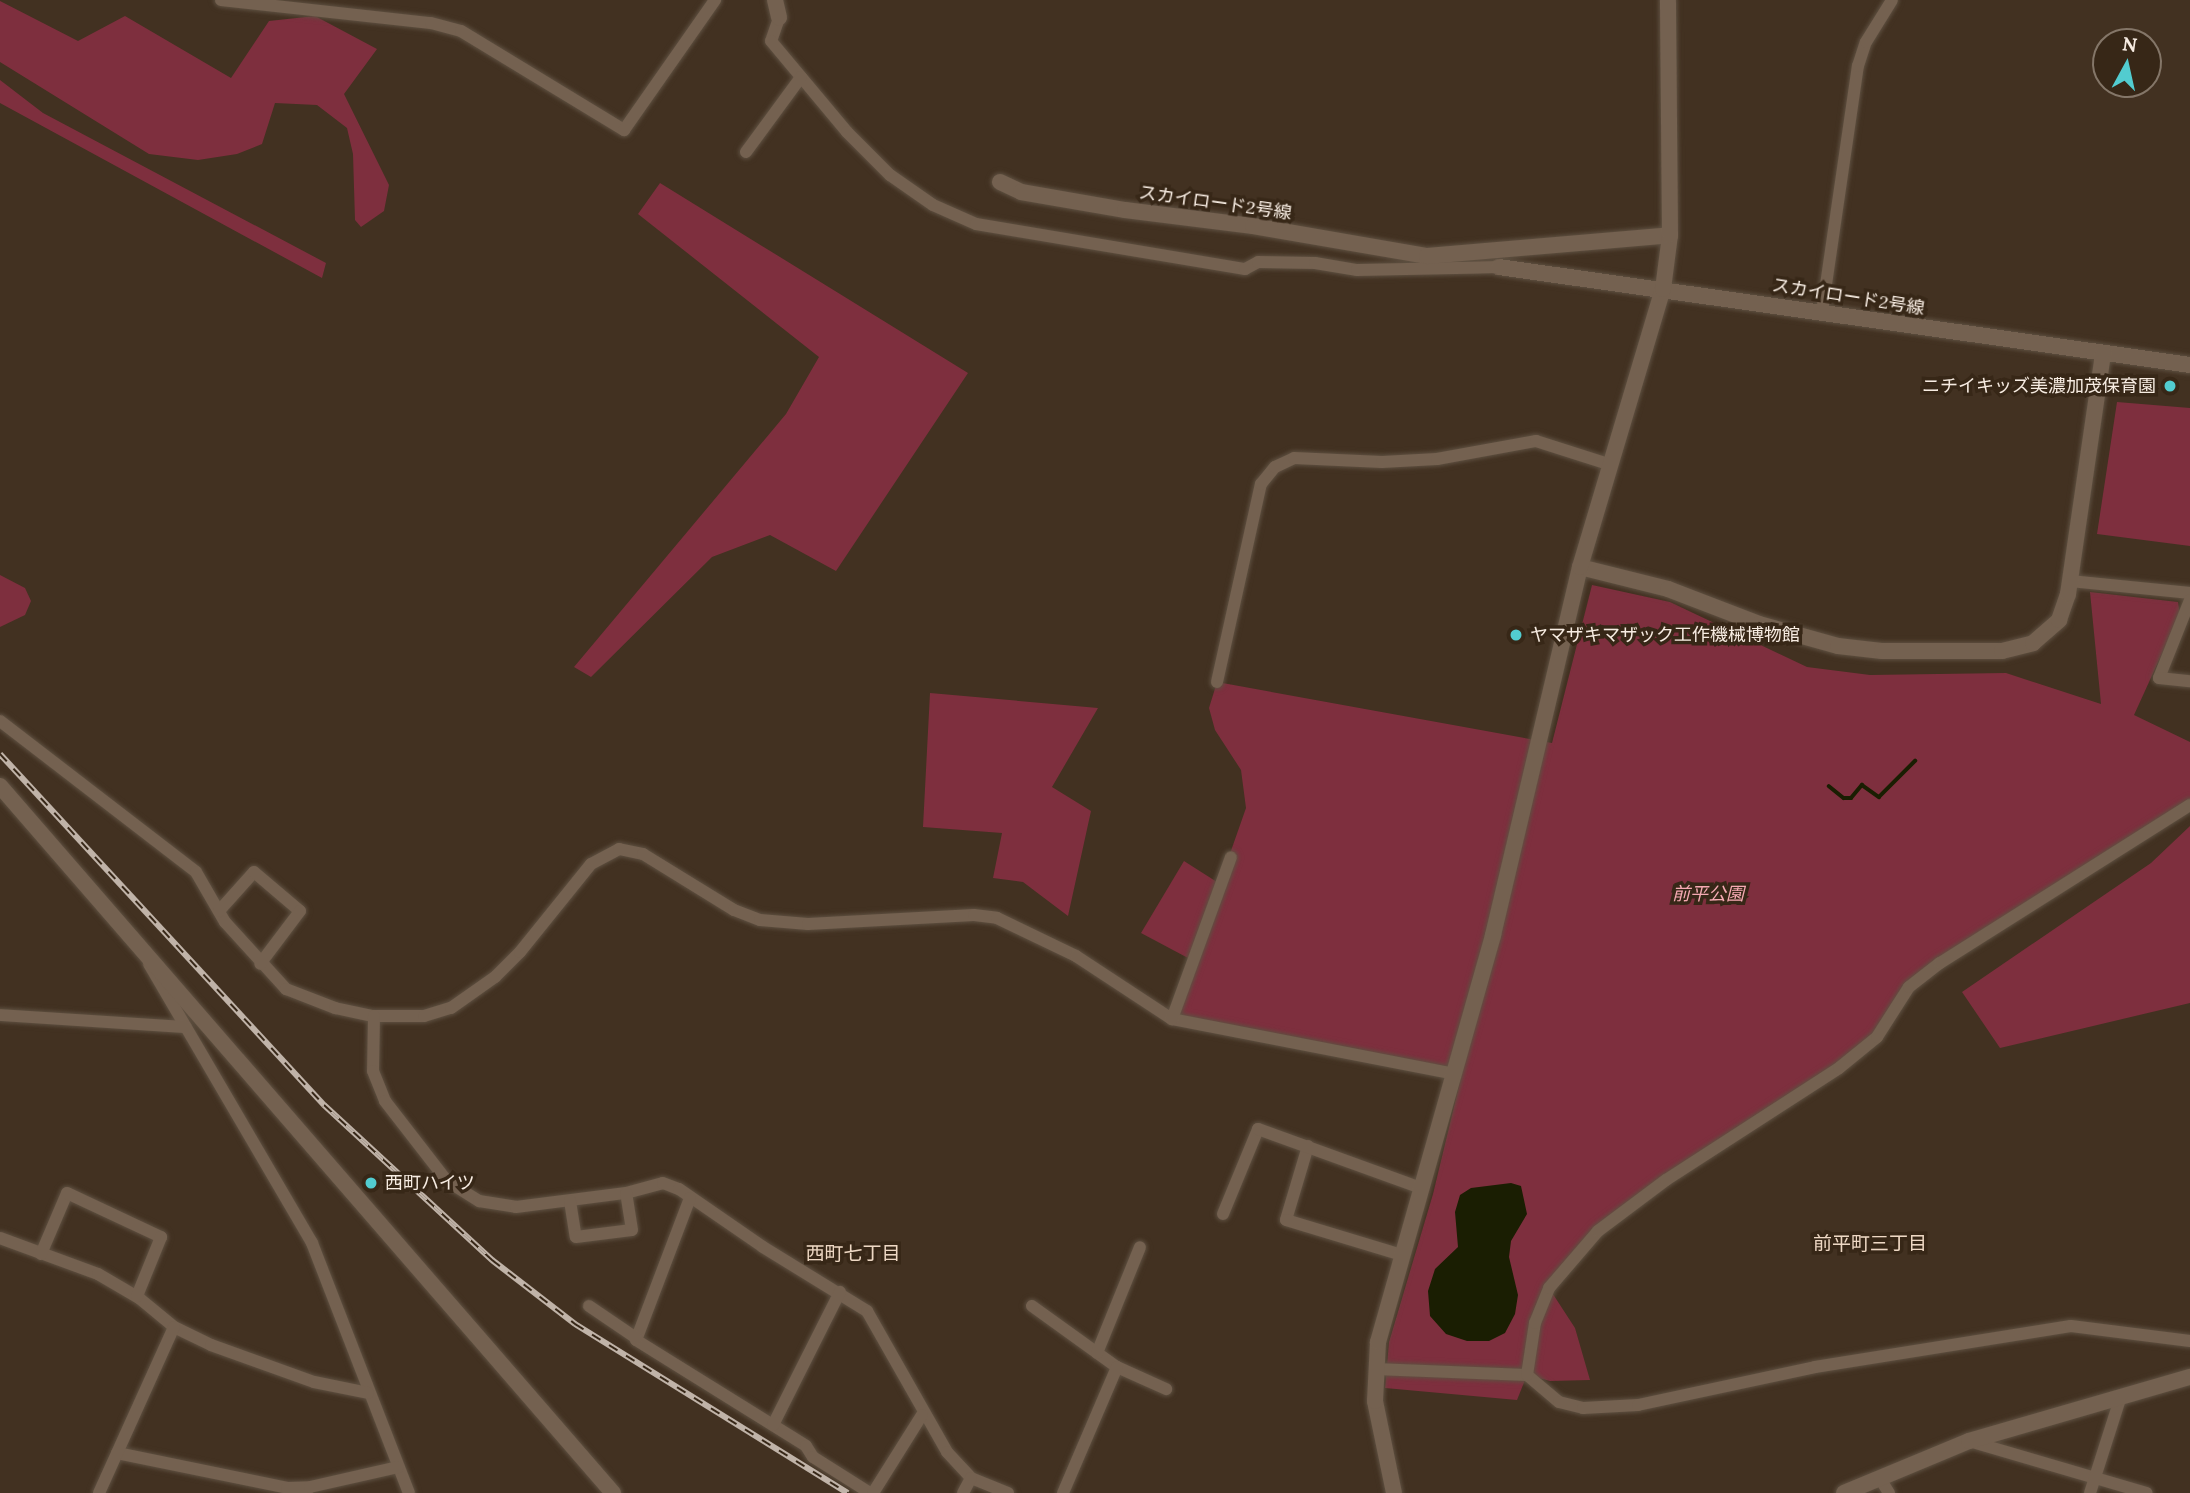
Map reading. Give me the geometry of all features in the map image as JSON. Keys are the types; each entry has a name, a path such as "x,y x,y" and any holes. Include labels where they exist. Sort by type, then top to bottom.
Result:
{"street":[{"path":"221,0 321,6 430,23 461,31 624,130 715,0"},
{"path":"775,0 779,18 771,41 801,77 890,175 933,205 976,224 1245,269 1258,262 1315,263 1357,270 1499,267"},
{"path":"1394,1493 1377,1412 1375,1369 1378,1342 1522,824 1580,567 1663,289 1670,235 1668,0"},
{"path":"1822,312 1858,66 1866,42 1892,0"},
{"path":"746,152 801,77"},
{"name":"スカイロード2号線","path":"1000,182 1021,192 1125,210 1253,226 1427,256 1670,235"},
{"name":"スカイロード2号線","path":"1499,267 2190,365"},
{"path":"1580,567 1668,589 1805,640 1882,651 2002,651 2033,643 2059,620 2070,581 2103,354"},
{"path":"1217,682 1261,484 1275,467 1294,458 1382,462 1437,458 1536,441 1611,465"},
{"path":"2070,581 2190,593"},
{"path":"2190,600 2159,678 2190,681"},
{"path":"0,721 196,872 219,911 260,964 286,989 308,1001 374,1016 424,1016 451,1009 474,994 520,951 591,864 619,849 643,854 734,910 760,920 808,924 974,915 997,918 1076,956 1172,1019 1454,1073"},
{"path":"0,786 135,938 613,1493"},
{"path":"1527,1375 1535,1323 1549,1288 1598,1231 1666,1180 1839,1068 1877,1037 1909,988 1940,963 2190,805"},
{"path":"1172,1019 1231,857"},
{"path":"219,911 254,872 300,911 260,964"},
{"path":"135,938 312,1243 409,1493"},
{"path":"0,1014 186,1027"},
{"path":"374,1016 373,1071 385,1101 447,1181 479,1200 503,1206 626,1193 663,1183 690,1198 867,1311 922,1415 971,1478 1008,1493"},
{"path":"1223,1214 1254,1131 1308,1146 1421,1188"},
{"path":"1308,1146 1286,1220 1402,1255"},
{"path":"570,1201 576,1237 632,1230 626,1193"},
{"path":"41,1254 67,1194 161,1237 137,1297"},
{"path":"636,1338 690,1198"},
{"path":"0,1238 98,1274 137,1297 174,1327 211,1345 314,1382 368,1393"},
{"path":"1097,1353 1140,1247"},
{"path":"773,1425 840,1292"},
{"path":"589,1306 806,1446 813,1457 872,1493 922,1415"},
{"path":"1032,1306 1117,1367 1166,1389"},
{"path":"1375,1369 1527,1375 1559,1402 1583,1408 1638,1405 1815,1367 2071,1326 2190,1341"},
{"path":"99,1493 174,1327"},
{"path":"1063,1493 1117,1367"},
{"path":"1844,1493 1969,1441 2190,1377"},
{"path":"2090,1493 2121,1396"},
{"path":"1969,1441 2147,1493"},
{"path":"117,1453 287,1488 310,1488 398,1467"},
{"path":"1879,1477 1889,1493"},
{"path":"964,1493 971,1478"}],"green space":[{"path":"0,1 78,41 125,16 231,78 269,21 315,16 377,49 344,94 389,185 384,211 361,227 355,220 353,154 347,128 317,105 275,103 262,144 237,154 198,160 149,154 0,62"},
{"path":"0,80 43,113 326,263 322,278 0,103"},
{"path":"660,183 968,373 836,571 770,535 712,557 591,677 574,667 786,414 819,357 638,214"},
{"path":"2117,402 2190,408 2190,546 2097,534"},
{"path":"0,575 25,588 31,601 25,615 0,627"},
{"name":"前平公園","path":"1592,585 1670,602 1807,667 1870,675 2006,673 2101,704 2090,592 2178,602 2180,614 2134,715 2190,742 2190,804 1909,988 1877,1037 1598,1231 1549,1288 1575,1328 1590,1380 1550,1381 1527,1375 1517,1400 1385,1388 1389,1342 1433,1194 1463,1069 1172,1019 1246,808 1241,770 1215,730 1209,708 1217,682 1552,743"},
{"path":"930,693 1098,708 1052,787 1091,811 1068,916 1023,882 993,878 1002,833 923,827"},
{"path":"2190,826 2190,1003 2000,1048 1962,992 2151,863"},
{"path":"1184,861 1220,884 1188,958 1141,933"}],"shaded area":[{"path":"1511,1183 1521,1186 1527,1214 1511,1241 1509,1257 1518,1295 1515,1314 1505,1333 1489,1341 1467,1341 1446,1334 1430,1316 1428,1291 1435,1269 1458,1247 1455,1212 1460,1195 1471,1188"}],"waterway":[{"path":"1829,786 1844,798 1851,798 1862,785 1879,797 1915,761"}],"railway":[{"path":"0,754 324,1105 492,1260 575,1324 848,1493"}],"place":[{"name":"ニチイキッズ美濃加茂保育園","path":"2170,386"},
{"name":"ヤマザキマザック工作機械博物館","path":"1516,635"},
{"name":"西町ハイツ","path":"371,1183"}],"district":[{"name":"前平町三丁目","path":"1870,1244"},
{"name":"西町七丁目","path":"853,1254"}]}
